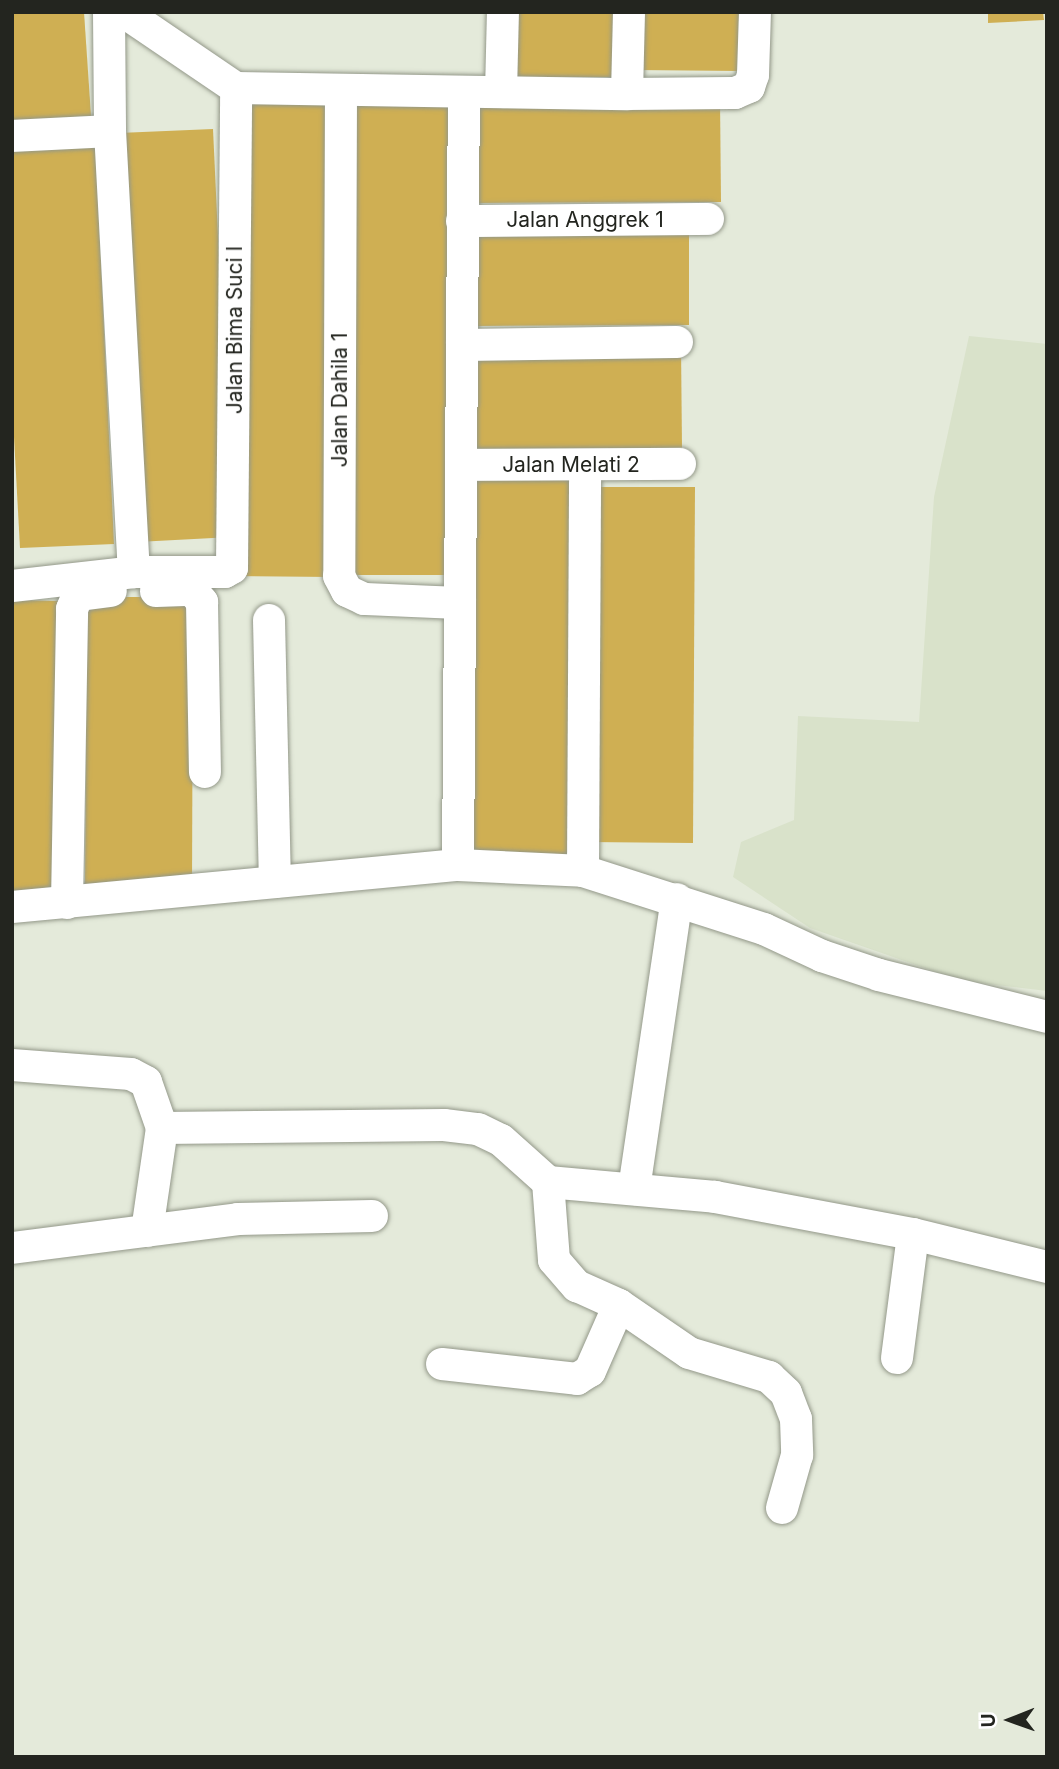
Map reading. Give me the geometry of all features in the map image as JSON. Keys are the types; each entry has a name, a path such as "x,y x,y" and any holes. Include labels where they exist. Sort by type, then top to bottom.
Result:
{"street":[{"path":"12,586 134,572 110,131 109,12"},
{"path":"124,12 236,88 627,94 735,93 749,88 753,75 755,12"},
{"path":"501,92 503,12"},
{"path":"627,94 629,12"},
{"name":"Jalan Bima Suci I","path":"134,572 230,571 236,88"},
{"name":"Jalan Dahila 1","path":"341,91 339,576 347,592 364,599 460,603"},
{"path":"458,865 464,92"},
{"path":"12,136 110,131"},
{"name":"Jalan Anggrek 1","path":"462,221 708,219"},
{"path":"462,345 677,342"},
{"path":"583,871 584,464"},
{"name":"Jalan Melati 2","path":"461,465 680,464"},
{"path":"67,903 72,609 78,595 89,591 192,590 201,597 205,772"},
{"path":"270,620 275,882"},
{"path":"12,907 458,865 583,871 677,899 867,971 957,998 1047,1017"},
{"path":"634,1189 677,899"},
{"path":"12,1065 131,1074 151,1090 163,1128 147,1231"},
{"path":"163,1128 478,1129 501,1140 548,1182 715,1197 913,1234 1047,1267"},
{"path":"548,1182 554,1260 577,1286 619,1305 690,1353 769,1377 786,1393 796,1419 797,1455 782,1508"},
{"path":"12,1248 238,1219 372,1216"},
{"path":"897,1358 913,1234"},
{"path":"442,1364 577,1379 590,1371 619,1305"}],"shaded area":[{"path":"969,336 1047,344 1047,991 962,981 810,928 733,877 741,842 794,820 798,716 919,722 934,497"}],"building":[{"path":"12,12 84,12 91,116 12,121"},
{"path":"518,12 624,12 623,77 517,77"},
{"path":"635,12 741,12 741,71 635,70"},
{"path":"988,12 1043,12 1044,20 988,23"},
{"path":"352,95 451,96 446,575 347,575"},
{"path":"239,96 338,97 333,577 234,576"},
{"path":"720,99 721,202 475,203 475,100"},
{"path":"213,129 232,537 137,542 119,133"},
{"path":"95,135 114,544 20,548 12,400 12,139"},
{"path":"689,221 689,325 476,326 475,223"},
{"path":"681,345 682,449 467,450 467,346"},
{"path":"470,473 576,474 573,856 468,855"},
{"path":"589,487 695,487 693,843 587,842"},
{"path":"87,597 193,597 192,889 85,888"},
{"path":"12,600 59,601 57,899 12,899"}]}
